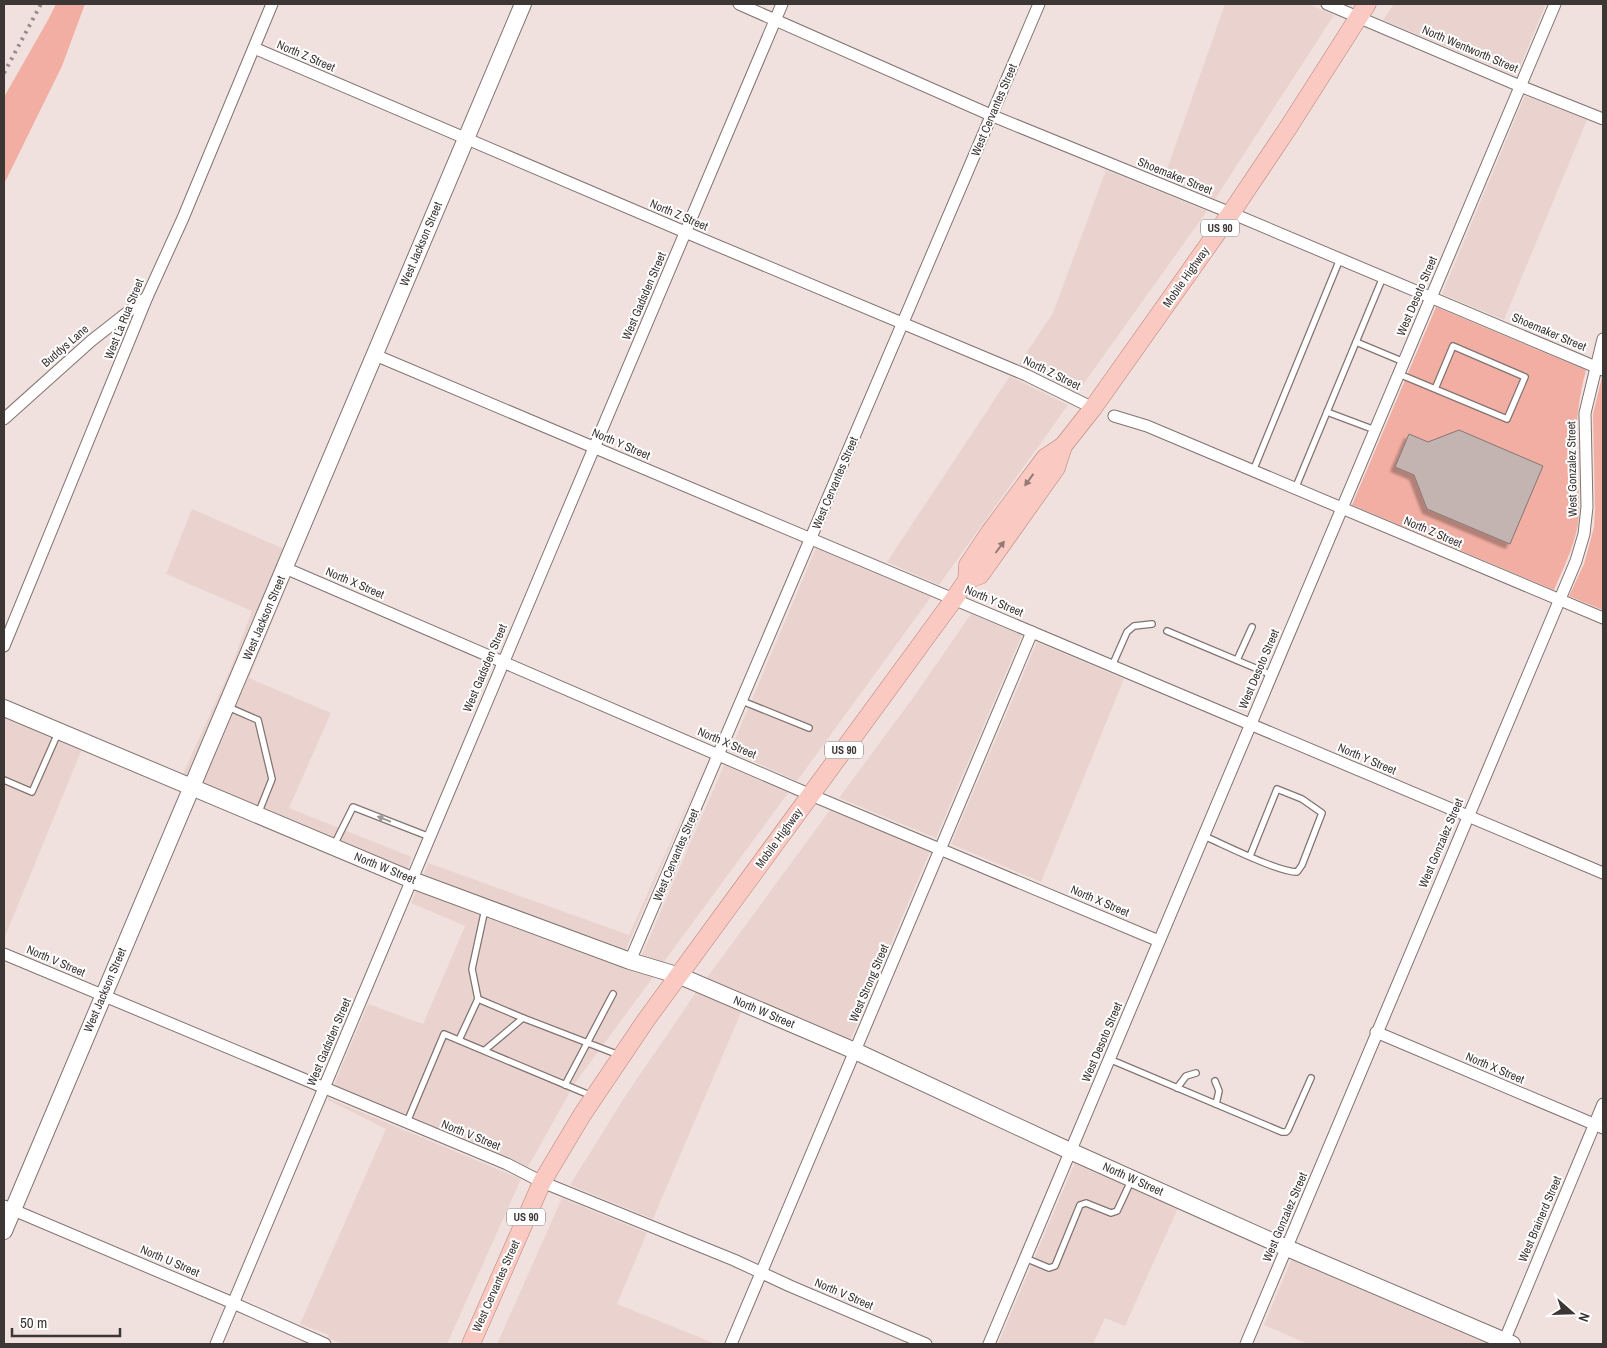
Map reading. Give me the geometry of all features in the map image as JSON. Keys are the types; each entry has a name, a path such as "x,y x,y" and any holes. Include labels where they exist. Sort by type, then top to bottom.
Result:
{"main road":[{"name":"West Jackson Street","path":"4,1231 8,1208 192,788 523,4"},
{"name":"Mobile Highway","path":"594,1097 621,1056 954,600 966,580 980,575 1004,542 1056,468 1063,446 1093,408 1231,213 1363,11"},
{"name":"North W Street","path":"4,708 412,880 630,961 680,976 855,1051 1070,1152 1506,1343"},
{"name":"West Cervantes Street","path":"471,1344 542,1182 594,1097"}],"street":[{"name":"West La Rua Street","path":"4,646 147,297 183,218 272,4"},
{"name":"Shoemaker Street","path":"739,4 992,116 1231,213 1600,368"},
{"name":"West Gadsden Street","path":"216,1344 502,662 595,448 782,4"},
{"name":"West Cervantes Street","path":"630,961 1039,4"},
{"name":"North Wentworth Street","path":"1327,4 1363,11 1520,86 1603,118"},
{"name":"West Desoto Street","path":"989,1344 1555,4"},
{"name":"North Z Street","path":"254,48 1026,375 1093,408"},
{"name":"Buddys Lane","path":"4,419 91,341 147,297"},
{"name":"West Gonzalez Street","path":"1246,1344 1576,561 1586,525 1585,413 1600,368 1603,339"},
{"name":"North Y Street","path":"374,355 1603,873"},
{"name":"North Z Street","path":"1114,416 1147,426 1603,618"},
{"name":"North X Street","path":"285,568 811,795 1159,941"},
{"name":"West Strong Street","path":"731,1344 1032,632"},
{"name":"North V Street","path":"4,954 508,1164 542,1182 762,1273 926,1344"},
{"name":"North X Street","path":"1376,1032 1599,1127"},
{"name":"West Brainerd Street","path":"1506,1343 1599,1127 1603,1104"},
{"name":"North U Street","path":"8,1208 325,1344"}],"lane":[{"path":"1254,471 1340,259"},
{"path":"1295,489 1383,277"},
{"path":"1356,342 1404,362"},
{"path":"1399,374 1506,419 1524,377 1454,346 1435,389"},
{"path":"1327,412 1375,430"},
{"path":"1112,666 1127,632 1134,626 1152,624"},
{"path":"1237,660 1252,627"},
{"path":"1167,630 1272,675"},
{"path":"742,701 809,728"},
{"path":"226,707 258,720 272,778 257,815"},
{"path":"4,780 32,792 59,731"},
{"path":"1204,836 1250,856 1289,872 1297,872 1302,865 1322,813 1302,799 1278,789 1250,856"},
{"path":"333,847 353,807 430,837"},
{"path":"459,1040 478,998 472,969 485,907"},
{"path":"565,1085 613,994"},
{"path":"478,998 523,1018 621,1056"},
{"path":"485,1050 523,1018"},
{"path":"407,1122 444,1034 594,1097"},
{"path":"1109,1059 1286,1132 1311,1078"},
{"path":"1177,1088 1186,1076 1196,1073"},
{"path":"1215,1080 1219,1090 1216,1104"},
{"path":"1025,1258 1049,1268 1055,1266 1080,1205 1086,1204 1111,1213 1117,1211 1132,1179"}],"shaded area":[{"path":"56,4 85,4 62,66 4,184 4,97"},
{"path":"1225,4 1308,4 1334,15 1215,199 1164,178"},
{"path":"1394,4 1546,4 1516,76 1383,20"},
{"path":"1525,95 1587,120 1504,320 1442,294"},
{"path":"1106,170 1207,211 1077,393 1019,364 1053,313"},
{"path":"1436,307 1586,370 1579,402 1576,433 1579,498 1578,524 1571,549 1554,590 1352,505"},
{"path":"1010,376 1068,405 939,585 887,562"},
{"path":"1602,377 1603,610 1569,596 1584,564 1594,527 1593,414"},
{"path":"192,509 284,549 187,778 182,776 230,670 252,611 166,574"},
{"path":"816,548 931,597 797,781 730,751"},
{"path":"290,579 249,678 331,713 289,808 412,857 407,870 202,784"},
{"path":"971,614 1022,635 936,838 839,798 915,695"},
{"path":"1037,642 1124,679 1041,882 951,844"},
{"path":"4,716 82,749 4,939"},
{"path":"708,758 625,952 423,876 428,863 629,935"},
{"path":"724,765 788,793 663,963 641,957"},
{"path":"830,810 930,851 850,1041 706,979"},
{"path":"417,889 634,971 654,976 575,1083 528,1167 334,1085 368,1004 423,1024 465,926 411,903"},
{"path":"697,991 742,1010 653,1219 570,1185 624,1098"},
{"path":"328,1098 521,1179 447,1344 343,1344 328,1338 329,1335 300,1324 386,1129 328,1100"},
{"path":"1075,1162 1178,1208 1125,1326 1105,1318 1093,1344 998,1344"},
{"path":"562,1198 647,1233 617,1304 716,1344 497,1344"},
{"path":"1292,1258 1492,1344 1308,1344 1264,1325"}],"building":[{"path":"1459,430 1543,466 1510,544 1427,509 1414,475 1395,467 1409,434 1428,442"}],"railway":[{"path":"4,73 41,4"}]}
